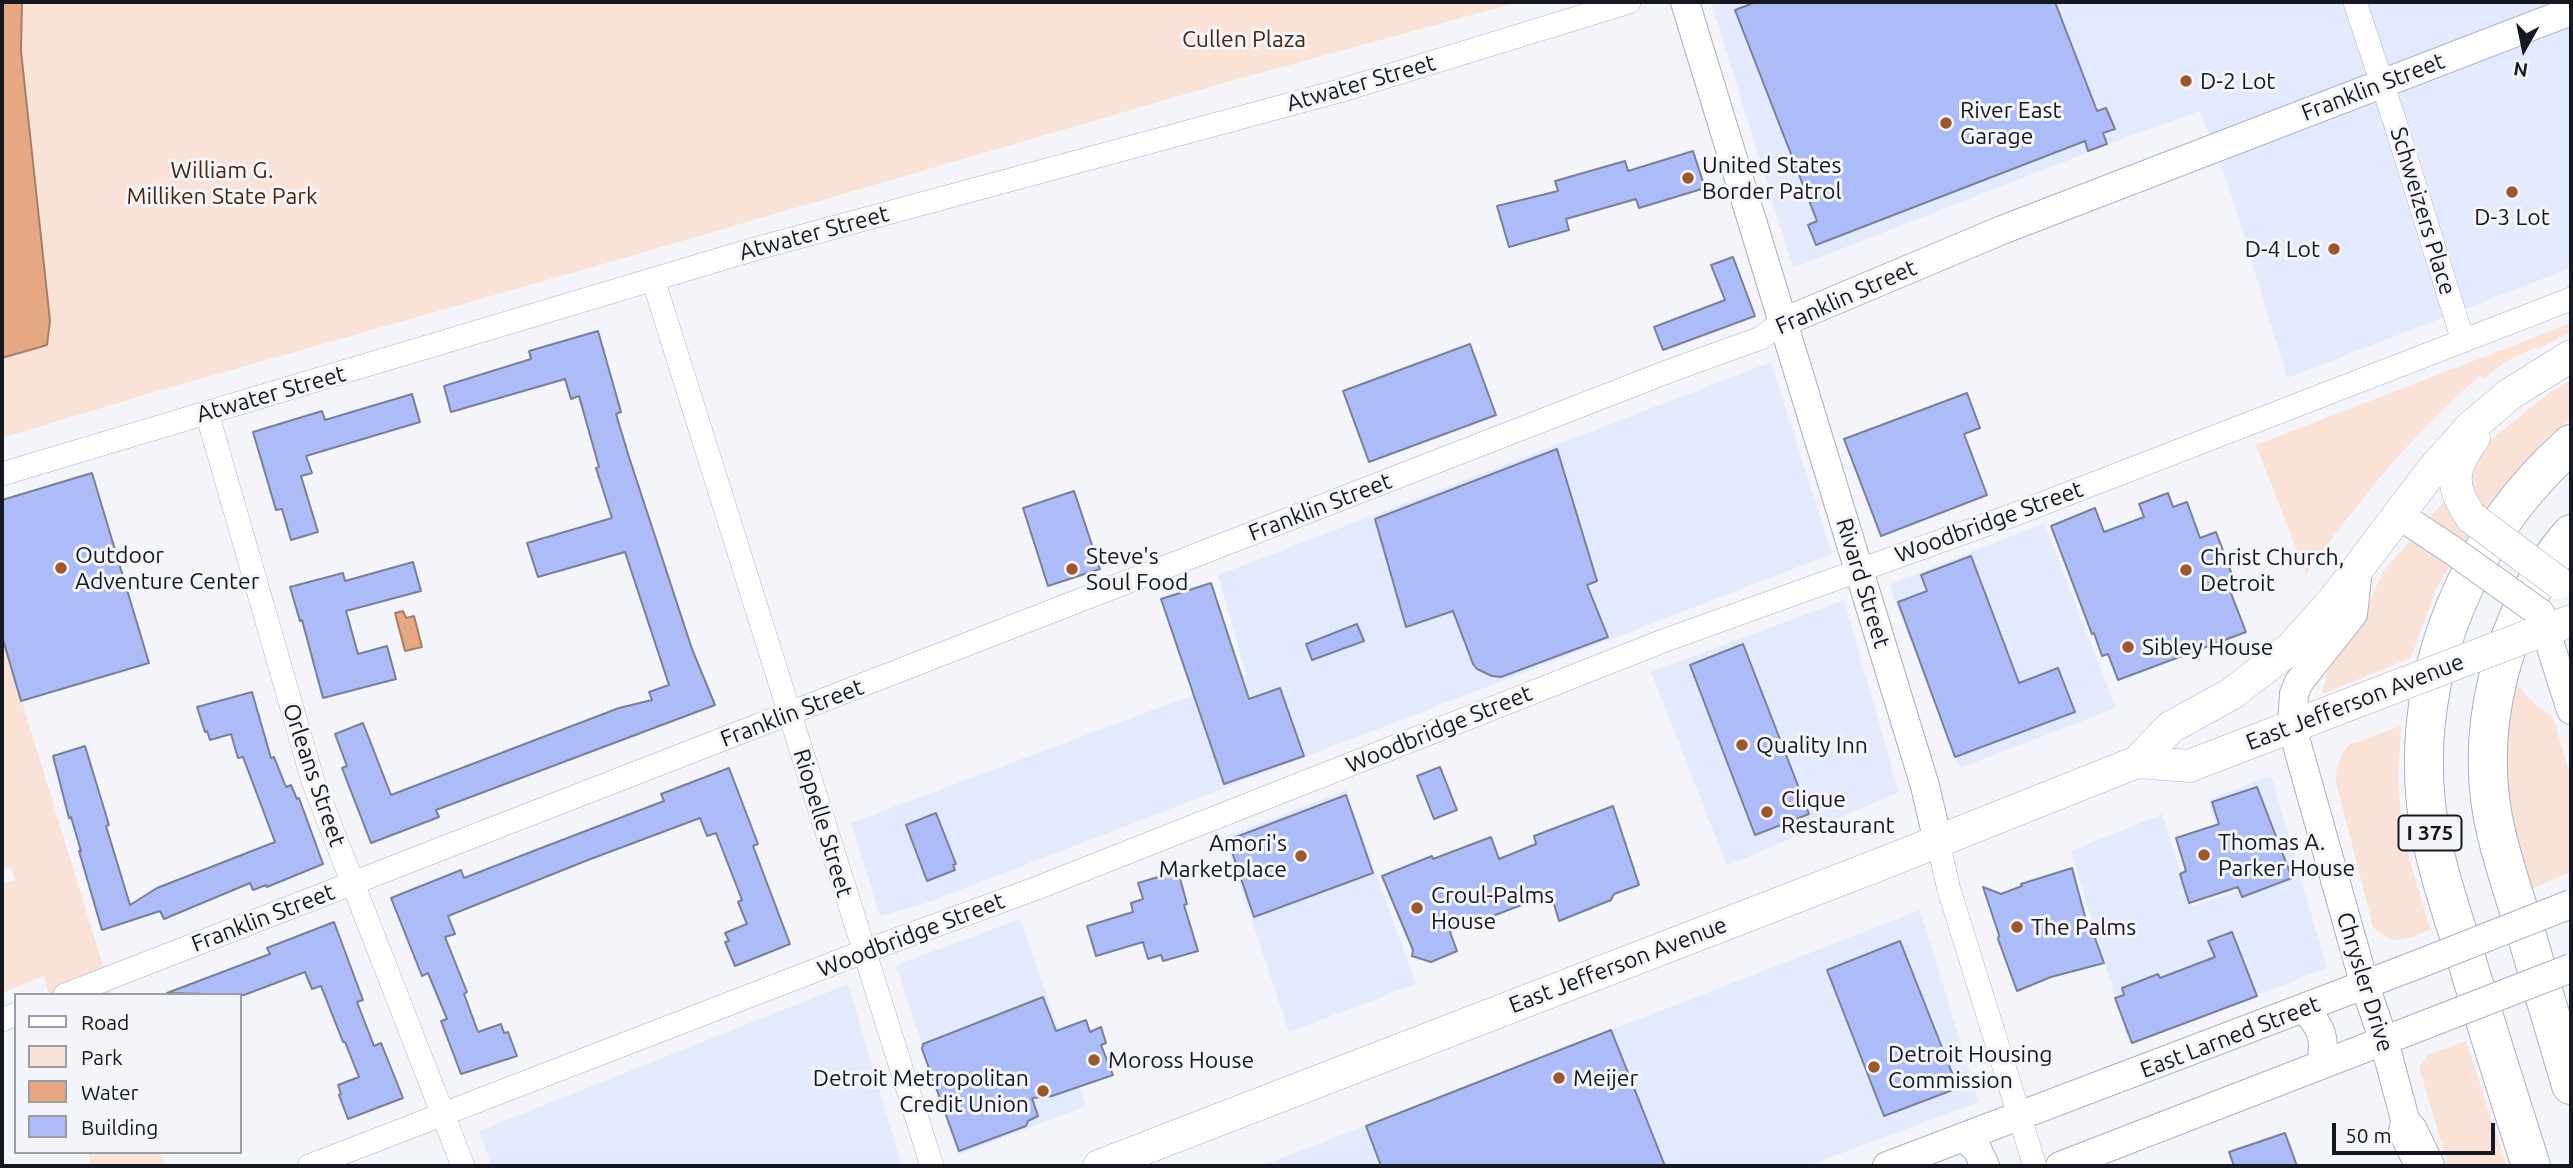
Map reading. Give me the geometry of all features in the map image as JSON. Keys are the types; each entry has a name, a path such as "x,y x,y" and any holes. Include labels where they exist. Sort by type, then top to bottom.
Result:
{"highway":[{"name":"I 375","path":"2531,1166 2438,868 2426,804 2424,738 2426,711 2444,636 2459,595 2493,531 2513,504 2571,444"},
{"name":"I 375","path":"2571,534 2545,568 2513,628 2496,684 2488,750 2497,836 2571,1085"},
{"path":"2413,1148 2425,1166"}],"main road":[{"name":"East Jefferson Avenue","path":"1099,1166 1938,842 2137,762 2171,727 2222,700 2271,665 2307,630 2358,569 2434,468 2471,427 2510,394 2571,356"},
{"path":"2510,394 2461,454 2457,463 2455,486 2472,518 2565,586"},
{"name":"East Jefferson Avenue","path":"2137,762 2189,766 2547,625"}],"street":[{"name":"Atwater Street","path":"2,474 771,244 1339,91 1629,2"},
{"name":"Rivard Street","path":"1685,2 1925,786 1949,890 2035,1166"},
{"name":"Schweizers Place","path":"2355,2 2463,341"},
{"name":"Franklin Street","path":"70,993 1661,374 1761,338 1782,323 2002,230 2571,10"},
{"name":"Riopelle Street","path":"653,279 932,1166"},
{"name":"Woodbridge Street","path":"309,1166 863,952 1037,888 1663,641 2013,514 2571,299"},
{"name":"Orleans Street","path":"207,413 309,768 463,1166"},
{"path":"2399,515 2452,550 2547,625 2571,710"},
{"name":"Chrysler Drive","path":"2358,569 2353,614 2300,682 2293,701 2292,727 2413,1148"},
{"name":"East Larned Street","path":"1887,1166 2365,986 2571,904"},
{"path":"2060,1166 2571,968"},
{"path":"2304,1008 2323,1035 2321,1065"},
{"path":"1963,1137 1977,1149 1986,1166"}],"shaded area":[{"path":"1711,2 2571,2 2571,268 2287,378 2229,187 2200,111 1793,268"},
{"path":"1771,362 1832,554 921,905 880,916 851,823 1246,675 1218,575"},
{"path":"2044,523 2116,708 1960,768 1889,585"},
{"path":"1844,600 1899,792 1727,866 1651,672"},
{"path":"2271,775 2327,968 2129,1044 2071,851 2162,814 2192,906 2237,892 2208,800"},
{"path":"1346,790 1416,984 1289,1032 1224,837"},
{"path":"1920,910 1979,1102 1807,1166 1261,1166"},
{"path":"1020,919 1086,1106 958,1155 896,965"},
{"path":"848,984 902,1166 492,1166 479,1131"}],"green space":[{"name":"William G. Milliken State Park","path":"22,2 1519,2 1220,84 2,438 2,358 18,356"},
{"path":"2571,323 2571,332 2507,361 2484,378 2481,375 2456,397 2409,444 2306,574 2256,445"},
{"path":"2571,380 2571,419 2543,441 2485,509 2436,589 2411,658 2322,694 2330,662 2366,611 2382,573 2478,462 2477,451 2550,392"},
{"path":"2,636 111,993 48,993 44,976 2,993 2,884 15,880 11,867 2,869"},
{"path":"2515,683 2537,706 2553,717 2571,778 2571,867 2568,873 2529,890 2512,830 2504,747"},
{"path":"2401,726 2400,809 2410,862 2431,930 2407,939 2394,940 2373,927 2336,777 2337,767 2349,745"},
{"path":"2466,1041 2507,1166 2448,1166 2419,1067 2429,1054"},
{"path":"88,1154 161,1154 165,1166 91,1166"}],"water":[{"path":"2,2 22,2 21,51 50,321 47,345 2,358"},
{"path":"403,611 406,618 414,616 422,647 405,651 395,613"}],"building":[{"name":"River East Garage","path":"1756,2 2055,2 2097,111 2106,108 2115,129 2103,133 2107,144 2088,151 2085,141 1816,245 1808,225 1817,221 1735,10"},
{"path":"1693,151 1705,188 1639,208 1636,199 1566,219 1569,230 1509,247 1497,206 1558,191 1555,181 1625,161 1628,171"},
{"path":"1733,257 1755,316 1663,350 1654,327 1725,300 1711,265"},
{"path":"598,331 621,412 616,414 629,457 692,649 715,705 436,810 439,817 371,843 342,768 347,766 335,734 363,723 391,795 619,708 652,700 649,692 669,685 625,552 538,577 527,543 612,518 596,468 599,467 579,396 571,399 565,379 451,412 444,386 531,359 529,351"},
{"path":"1470,344 1496,415 1369,462 1343,391"},
{"path":"1967,393 1980,428 1964,434 1987,495 1881,536 1844,439"},
{"path":"412,394 420,422 306,456 312,473 301,476 318,532 291,540 282,509 276,510 253,432 322,411 325,420"},
{"path":"1557,449 1597,581 1587,585 1608,637 1501,677 1492,676 1473,664 1453,611 1406,627 1375,519"},
{"name":"Outdoor Adventure Center","path":"92,473 149,663 21,701 2,636 2,500"},
{"path":"1074,491 1100,569 1048,586 1023,508"},
{"path":"2168,493 2173,507 2187,502 2200,538 2216,532 2234,580 2227,583 2246,632 2118,680 2108,654 2102,656 2094,633 2092,634 2051,526 2095,508 2104,532 2144,517 2139,504"},
{"path":"1971,556 2019,683 2058,668 2075,712 1955,757 1898,602 1927,591 1921,575"},
{"path":"413,562 421,591 346,611 358,654 387,646 396,679 323,698 290,587 343,573 345,581"},
{"path":"1211,583 1249,699 1280,688 1304,756 1224,784 1161,599"},
{"path":"1357,624 1364,641 1312,660 1306,644"},
{"path":"1743,644 1809,814 1755,835 1690,665"},
{"path":"252,692 271,758 274,757 286,787 291,785 297,799 299,798 323,864 267,887 266,885 253,890 250,883 164,919 160,911 102,930 53,756 85,746 130,905 157,888 275,842 243,757 238,758 231,734 210,740 197,707"},
{"path":"1440,767 1457,810 1434,819 1417,776"},
{"path":"729,768 758,844 753,846 790,944 735,966 725,942 729,941 725,933 747,924 738,902 742,900 716,833 707,836 700,818 588,860 448,916 455,934 445,937 467,992 464,994 478,1032 501,1024 504,1033 508,1032 517,1056 461,1074 441,1021 447,1019 428,973 422,976 391,898 461,870 464,878 664,801 661,794"},
{"path":"2257,787 2292,878 2242,897 2238,887 2189,903 2180,874 2186,871 2176,838 2219,824 2212,802"},
{"name":"Amori's Marketplace","path":"1346,795 1373,873 1254,917 1228,840"},
{"path":"1613,806 1639,885 1614,894 1611,900 1559,921 1551,894 1450,932 1457,951 1431,962 1412,956 1413,950 1382,876 1491,837 1499,859 1536,844 1534,836"},
{"path":"936,813 956,864 953,865 955,870 927,881 906,825"},
{"name":"The Palms","path":"2072,868 2090,935 2095,938 2104,963 2051,977 2017,991 1983,887 2001,894 2022,886 2021,884"},
{"path":"1178,871 1187,904 1184,905 1198,951 1163,961 1161,955 1148,959 1143,942 1096,956 1087,926 1133,912 1131,903 1143,899 1138,883"},
{"path":"334,922 363,1000 357,1002 374,1046 381,1043 403,1098 348,1119 338,1085 359,1077 321,986 312,989 305,972 244,995 167,993 270,954 267,948"},
{"path":"2232,932 2257,996 2132,1043 2115,998 2124,995 2122,988 2158,974 2160,978 2215,957 2208,941"},
{"path":"1900,941 1958,1088 1884,1116 1827,970"},
{"path":"1043,997 1056,1031 1086,1020 1090,1032 1101,1027 1106,1043 1101,1045 1113,1075 1052,1096 1032,1098 1038,1116 1028,1121 1026,1126 959,1151 922,1049 923,1044"},
{"name":"Meijer","path":"1611,1030 1665,1166 1381,1166 1366,1126"},
{"path":"2285,1133 2297,1166 2234,1166 2229,1152"}],"place":[{"name":"D-2 Lot","path":"2186,81"},
{"name":"River East Garage","path":"1946,123"},
{"name":"United States Border Patrol","path":"1688,178"},
{"name":"D-3 Lot","path":"2512,192"},
{"name":"D-4 Lot","path":"2334,249"},
{"name":"Outdoor Adventure Center","path":"61,568"},
{"name":"Steve's Soul Food","path":"1072,569"},
{"name":"Christ Church, Detroit","path":"2186,570"},
{"name":"Sibley House","path":"2128,647"},
{"name":"Quality Inn","path":"1742,745"},
{"name":"Clique Restaurant","path":"1767,812"},
{"name":"Thomas A. Parker House","path":"2204,855"},
{"name":"Amori's Marketplace","path":"1301,856"},
{"name":"Croul-Palms House","path":"1417,908"},
{"name":"The Palms","path":"2017,927"},
{"name":"Moross House","path":"1094,1060"},
{"name":"Detroit Housing Commission","path":"1874,1067"},
{"name":"Meijer","path":"1559,1078"},
{"name":"Detroit Metropolitan Credit Union","path":"1043,1091"}],"park label":[{"name":"Cullen Plaza","path":"1244,39"}]}
